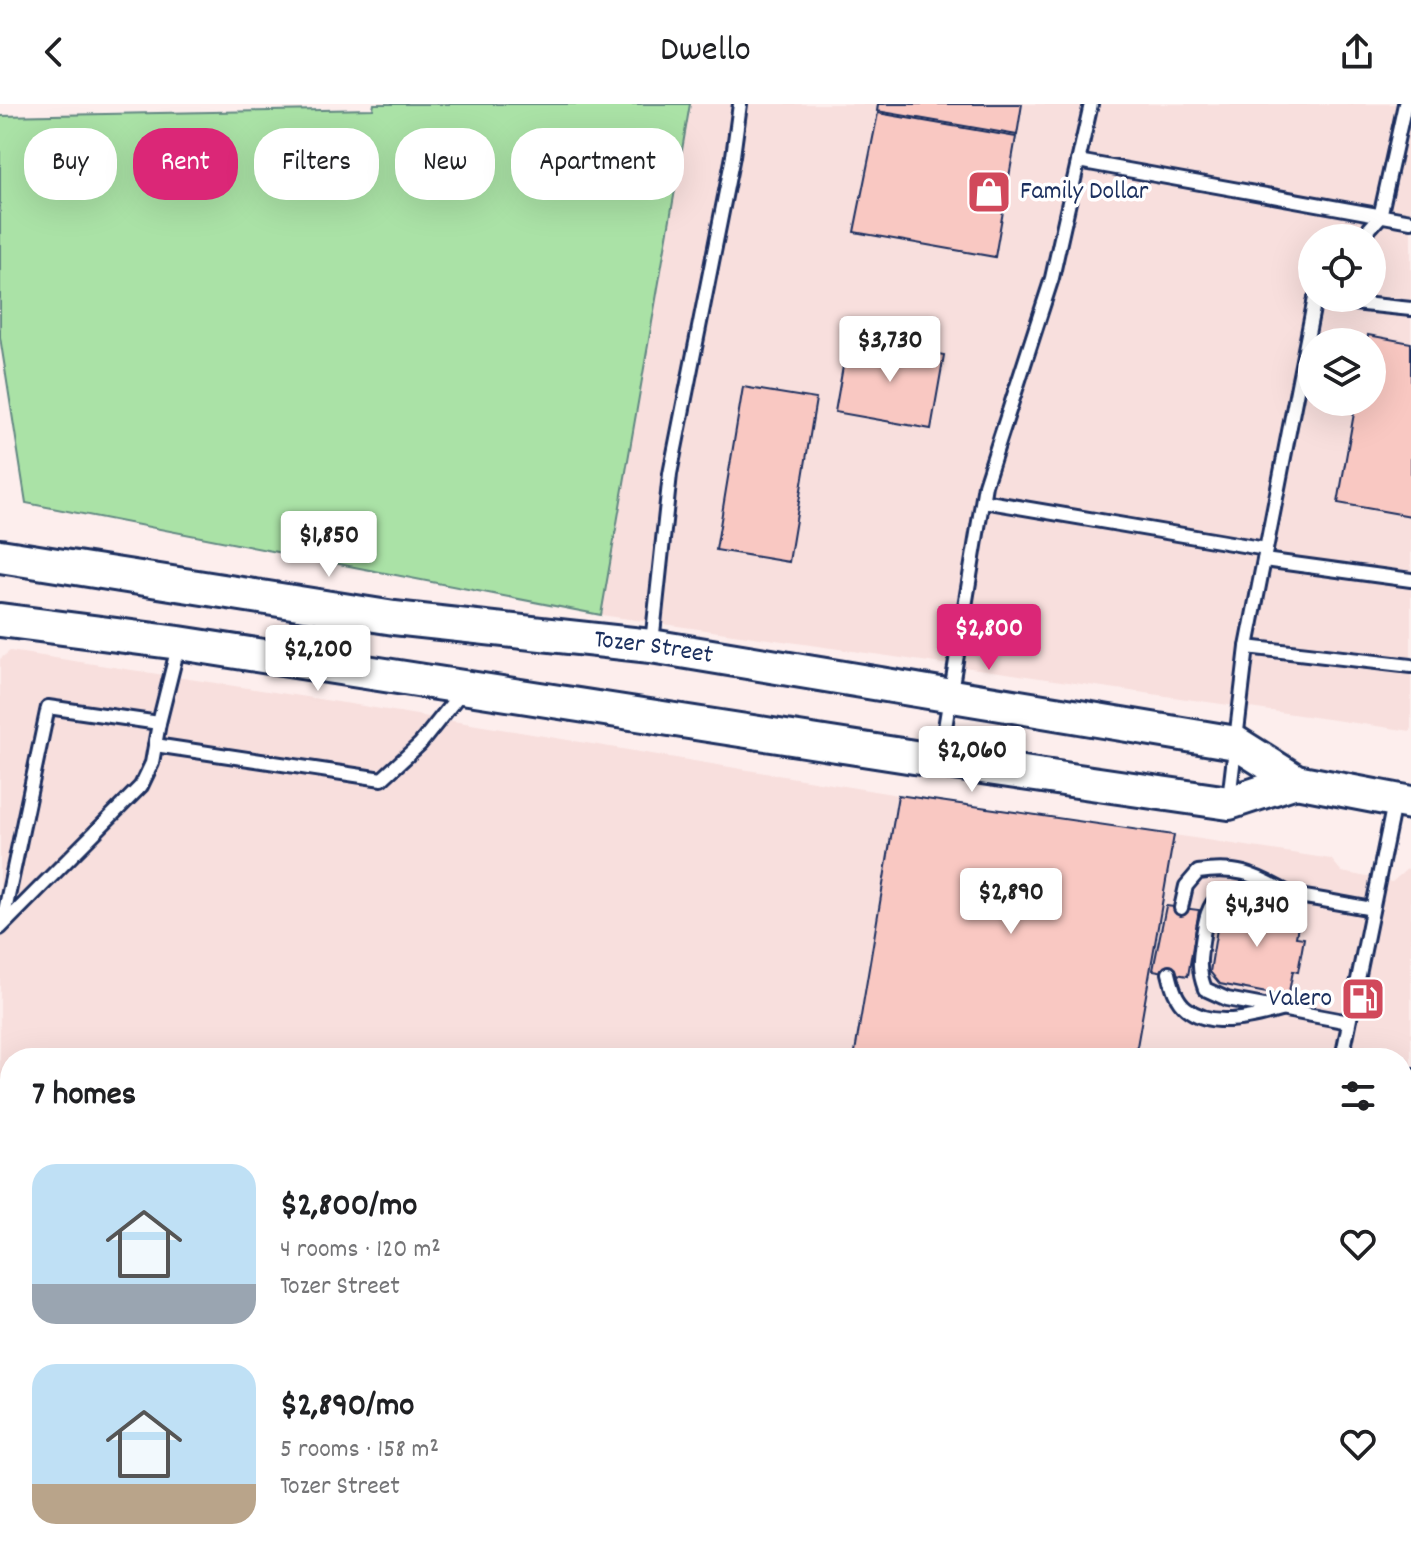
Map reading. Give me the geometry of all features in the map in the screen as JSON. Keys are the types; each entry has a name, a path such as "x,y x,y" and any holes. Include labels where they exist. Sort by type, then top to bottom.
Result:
{"street":[{"name":"Tozer Street","path":"0,556 394,618 651,646 1236,743 1296,781 1403,802"},
{"name":"Tozer Street","path":"0,620 179,643 1229,803 1296,781"}],"lane":[{"path":"651,646 670,474 733,156 740,104"},
{"path":"940,761 985,485 1052,278 1091,104"},
{"path":"1374,224 1380,217 1406,109"},
{"path":"1078,161 1411,221"},
{"path":"1386,306 1411,309"},
{"path":"1229,803 1247,647 1312,312"},
{"path":"983,501 1411,580"},
{"path":"1,927 141,786 152,763 179,643"},
{"path":"1247,647 1411,666"},
{"path":"155,745 382,779 420,744 465,688"},
{"path":"1,927 48,707 159,723"},
{"path":"1344,1048 1372,909 1403,802"},
{"path":"1181,908 1186,886 1198,872 1222,868 1255,875 1296,897"},
{"path":"1349,1022 1227,999 1205,989 1198,971 1210,908 1220,896 1238,892 1372,909"},
{"path":"1169,973 1175,992 1186,1008 1210,1018 1247,1020 1283,1009"}],"shaded area":[{"path":"690,104 1411,104 1411,731 601,615 673,200 684,200 684,138"},
{"path":"10,651 898,795 856,1048 0,1048 0,659"},
{"path":"1174,835 1331,859 1342,872 1392,882 1411,869 1411,1048 1137,1048"}],"green space":[{"path":"374,104 690,104 684,138 684,128 511,128 511,200 673,200 601,615 26,503 0,337 0,116 373,109"}],"building":[{"path":"878,104 1022,104 1017,135 877,111"},
{"path":"878,113 1016,137 995,257 854,232"},
{"path":"848,338 944,355 931,429 835,412"},
{"path":"1386,338 1411,343 1411,516 1338,503 1354,416 1386,416"},
{"path":"743,387 816,399 789,562 716,550"},
{"path":"898,795 1174,835 1137,1048 856,1048"},
{"path":"1233,902 1300,914 1296,937 1304,938 1298,972 1293,971 1288,997 1220,984 1210,972 1220,910"},
{"path":"1166,906 1199,910 1188,976 1153,970"}],"place":[{"name":"Family Dollar","path":"989,192"},
{"name":"Valero","path":"1363,999"}]}
